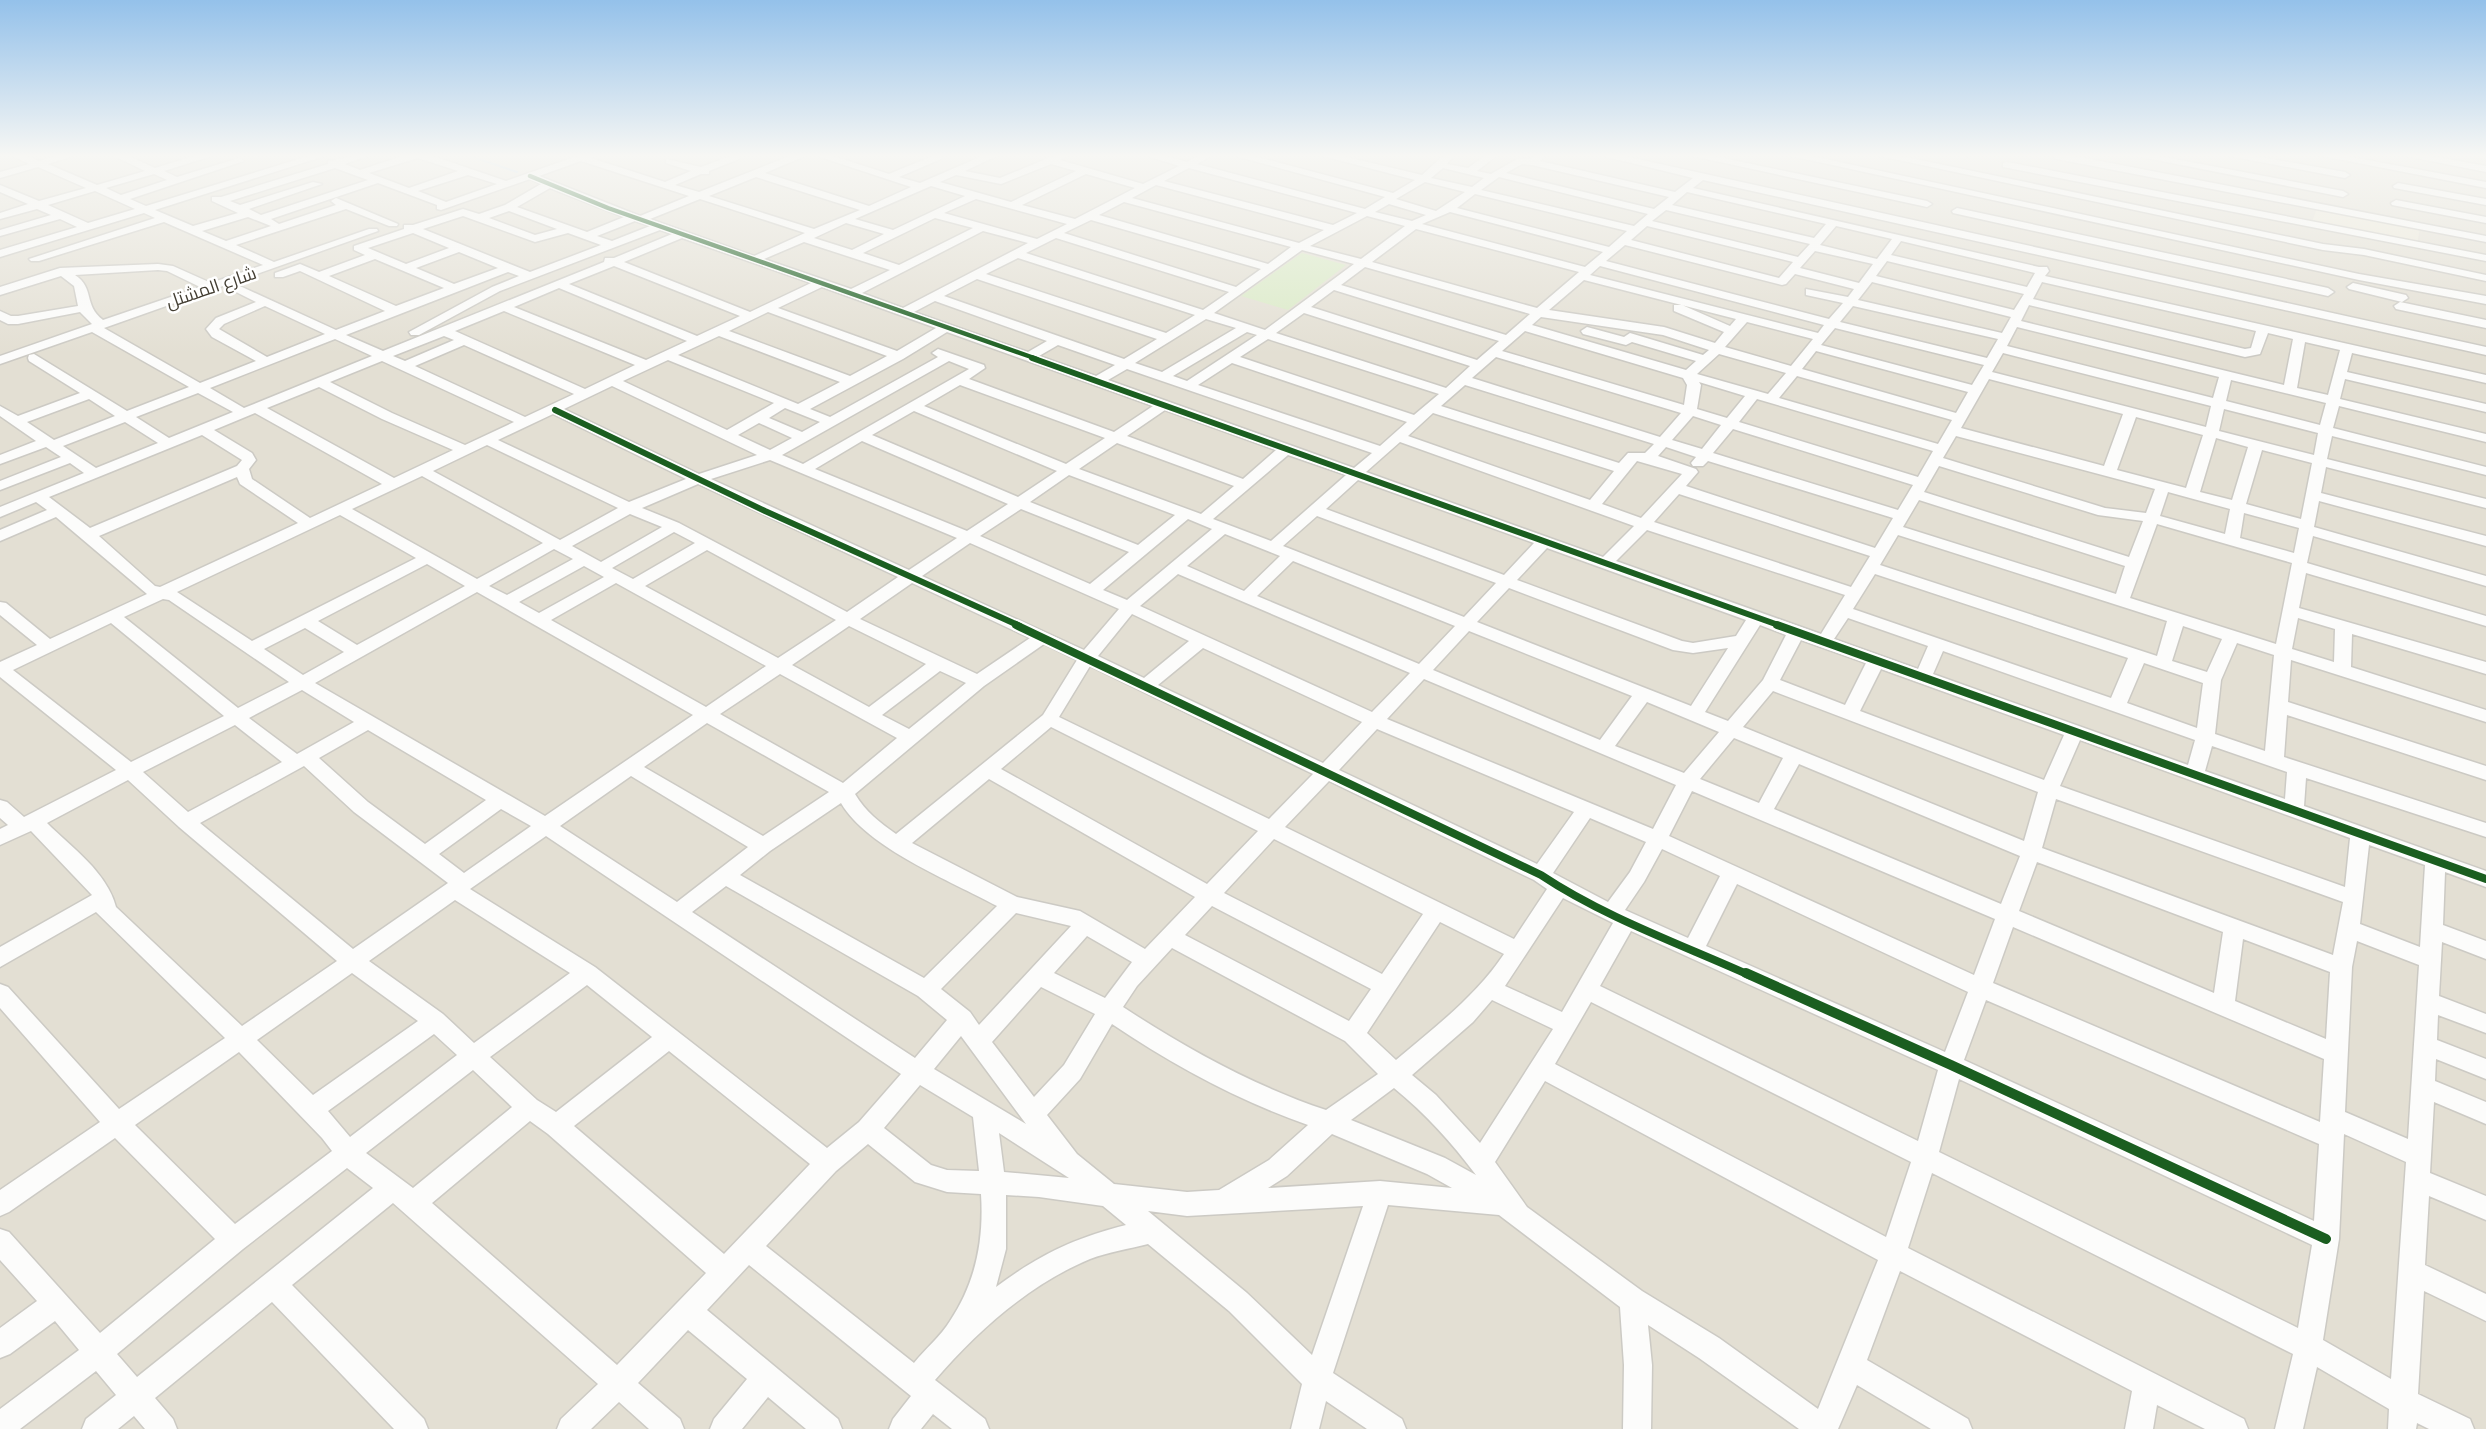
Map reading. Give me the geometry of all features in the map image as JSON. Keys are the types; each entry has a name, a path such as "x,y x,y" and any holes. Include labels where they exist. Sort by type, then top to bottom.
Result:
{"street":[{"path":"2,230 39,221"},
{"path":"74,221 87,227"},
{"path":"0,254 108,221"},
{"path":"35,259 156,221"},
{"path":"171,221 272,265"},
{"path":"193,230 218,221"},
{"path":"268,221 281,227"},
{"path":"225,245 299,221"},
{"path":"389,221 529,276"},
{"name":"شارع المشتل","path":"0,360 101,329 210,287 402,221"},
{"path":"0,369 34,358 101,329 238,289 436,221"},
{"path":"487,221 539,239 568,229"},
{"path":"510,230 535,221"},
{"path":"544,221 612,245"},
{"path":"587,236 630,221"},
{"path":"646,221 2486,879"},
{"path":"776,221 815,233"},
{"path":"753,260 842,221"},
{"path":"851,221 894,234"},
{"path":"855,254 921,221"},
{"path":"959,221 1038,243"},
{"path":"1069,221 1077,223"},
{"path":"903,312 1081,221"},
{"path":"1105,221 1270,268"},
{"path":"1201,221 1540,313 1640,326 1697,340 1717,349 1794,371 2109,473 2238,506 2486,581"},
{"path":"1299,221 1334,229"},
{"path":"1098,381 1207,313 1299,248 1350,221"},
{"path":"1391,221 1780,327 1817,342 1975,390"},
{"path":"1188,386 1267,334 1424,221"},
{"path":"1495,221 1612,250"},
{"path":"1611,221 1797,266 1822,278 1866,283 2001,343 2220,403 2486,471"},
{"path":"1272,548 1317,511 1480,364 1649,221"},
{"path":"1710,221 1815,244 1899,237 2300,337 2486,379"},
{"path":"1826,221 1833,222 1883,260 2245,353 2256,351 2263,328"},
{"path":"1857,242 1871,221"},
{"path":"1898,221 2323,315 2362,306 2401,302 2486,324"},
{"path":"1912,224 1914,221"},
{"path":"1927,243 1949,221"},
{"path":"1997,221 2159,256 2336,283"},
{"path":"2098,221 2320,268 2362,306 2396,331 2486,351"},
{"path":"2142,274 2159,256 2164,235 2171,221"},
{"path":"2196,221 2342,250 2361,265 2406,284 2486,300"},
{"path":"2297,221 2486,258"},
{"path":"2389,221 2486,239"},
{"path":"1773,294 1833,222"},
{"path":"380,355 477,298 661,226"},
{"path":"851,294 983,227"},
{"path":"2421,246 2425,228"},
{"path":"2342,250 2344,230"},
{"path":"0,512 250,411 380,355 682,234"},
{"path":"1055,234 1238,291"},
{"path":"1771,399 1866,283 1899,237"},
{"path":"804,238 900,269"},
{"path":"1623,241 1800,302 1833,324 2131,412 2486,504"},
{"path":"2402,260 2407,243"},
{"path":"2320,268 2323,247"},
{"path":"358,248 454,288"},
{"path":"405,268 459,248"},
{"path":"15,250 75,279 82,286 87,314 101,329 201,388 394,484"},
{"path":"591,254 750,316"},
{"path":"1017,254 1207,313 1449,393"},
{"path":"318,276 375,255"},
{"path":"1824,642 1975,390 2052,255"},
{"path":"2323,315 2336,283 2361,265 2402,260 2486,278"},
{"path":"1599,262 1773,294"},
{"path":"2423,287 2426,266"},
{"path":"0,291 62,272 163,267 210,287"},
{"path":"300,267 396,311"},
{"path":"0,460 125,418 508,268"},
{"path":"977,275 1168,338"},
{"path":"1780,327 1822,278"},
{"path":"725,1272 556,1126 530,1107 435,1021 352,961 186,822 131,772 1,669 821,283"},
{"path":"558,284 698,341"},
{"path":"2396,331 2406,284"},
{"path":"1332,286 1510,340"},
{"path":"238,289 527,423"},
{"path":"1650,293 1698,318 1732,332"},
{"path":"934,297 1381,451"},
{"path":"1800,302 1899,299 2016,319 2226,375 2486,438"},
{"path":"265,302 220,321 212,330 267,362"},
{"path":"502,306 648,366"},
{"path":"0,315 8,320 18,320 85,308"},
{"path":"767,308 898,356"},
{"path":"1302,308 1480,364"},
{"path":"799,409 898,356 968,309"},
{"path":"1688,375 1717,349 1744,317"},
{"path":"1575,341 1600,320"},
{"path":"1615,352 1640,326"},
{"path":"1163,377 1246,327"},
{"path":"1525,327 1771,399 2103,512 2152,518 2232,540 2486,621"},
{"path":"444,331 587,394"},
{"path":"718,331 850,381"},
{"path":"1587,331 1628,339 1706,360"},
{"path":"2290,390 2300,337"},
{"path":"405,366 465,340"},
{"path":"1028,357 1057,340"},
{"path":"917,344 948,357 987,364"},
{"path":"2274,760 2283,652 2290,610 2326,429 2348,347"},
{"path":"804,469 1012,350"},
{"path":"1495,353 1730,423 2134,564"},
{"path":"669,356 831,422"},
{"path":"0,838 303,683 477,585 629,508 698,479 771,455 948,357"},
{"path":"34,358 169,444"},
{"path":"1230,358 1417,421"},
{"path":"2340,374 2486,408"},
{"path":"1649,458 1690,411 1694,385 1688,375"},
{"path":"2192,494 2220,403 2226,375"},
{"path":"959,380 1244,484"},
{"path":"1463,380 1704,455 2121,602 2486,716"},
{"path":"320,382 387,416 466,451"},
{"path":"614,382 727,436 1092,591 1375,721 1658,840 1981,988 2332,1128 2418,1167 2486,1208"},
{"path":"16,421 89,394"},
{"path":"1605,564 1677,488 1754,394"},
{"path":"727,436 784,403"},
{"path":"913,406 1068,470 1203,520 1695,714 2031,852 2341,967"},
{"path":"0,1204 777,666 1162,406"},
{"path":"1432,408 1622,469"},
{"path":"0,410 94,474"},
{"path":"555,410 1327,772 1541,875 1559,887 1619,916 1951,1065 2326,1239"},
{"path":"2109,473 2131,412"},
{"path":"758,418 802,437"},
{"path":"88,535 242,469 249,459 248,456 204,430"},
{"path":"862,436 1019,503 1140,551"},
{"path":"1398,437 1644,524 1854,593"},
{"path":"489,441 629,508 674,526 848,619 978,682"},
{"path":"2232,540 2238,506 2256,444"},
{"path":"1203,520 1286,449"},
{"path":"1592,506 1633,456 1649,458 1691,472"},
{"path":"0,486 71,458"},
{"path":"0,465 19,478"},
{"path":"242,469 246,481 309,524"},
{"path":"423,471 911,738"},
{"path":"2121,602 2163,486"},
{"path":"1677,488 2138,656 2212,680"},
{"path":"2312,495 2486,542"},
{"path":"37,496 88,535 138,580 154,591 175,597 303,683 546,826 918,1072 1068,1162 1238,1302 1317,1379 1392,1429"},
{"path":"341,510 844,792 856,812 868,824 897,844 1012,904 1059,912 1085,924 1148,961"},
{"path":"0,536 58,511"},
{"path":"1317,511 1679,646 1693,648 1740,641"},
{"path":"1092,591 1185,513"},
{"path":"601,568 674,526"},
{"path":"897,844 1049,719 1086,659 1129,608 1223,528"},
{"path":"1033,1114 1072,1071 1129,980 1375,721 1420,670 1544,542"},
{"path":"634,585 707,543"},
{"path":"1247,597 1290,555"},
{"path":"251,649 427,558"},
{"path":"507,603 585,559"},
{"path":"1177,568 2336,1054"},
{"path":"539,620 617,576"},
{"path":"0,607 49,646"},
{"path":"2290,610 2486,668"},
{"path":"1844,611 2205,737 2486,830"},
{"path":"114,617 238,717 302,761 425,854 459,886 587,973 827,1163"},
{"path":"1695,714 1756,618"},
{"path":"2163,664 2176,620"},
{"path":"306,621 358,653"},
{"path":"2342,671 2344,626"},
{"path":"1481,1163 1588,990 1637,877 1688,782 1770,683 1796,632"},
{"path":"2194,775 2205,737 2212,680 2232,636"},
{"path":"678,912 763,846 844,792 978,682 1043,637"},
{"path":"1146,686 1200,641"},
{"path":"1923,678 1938,642"},
{"path":"2116,706 2138,656"},
{"path":"1850,713 1876,661"},
{"path":"870,715 940,663"},
{"path":"1770,683 2049,789 2354,898"},
{"path":"1604,749 1643,694"},
{"path":"2280,706 2486,774"},
{"path":"1049,719 1271,831 1437,909 1518,951"},
{"path":"186,822 282,768 302,761 367,722"},
{"path":"1038,976 1109,1010 1170,1050 1282,1106 1329,1122 1436,1166 1514,1211 1633,1300 1709,1348 1823,1429 1851,1366 1893,1254 1951,1065 2031,852 2049,789 2074,732"},
{"path":"1763,812 1794,756"},
{"path":"630,767 763,846"},
{"path":"2294,811 2297,768"},
{"path":"987,769 1209,895 1385,986"},
{"path":"425,854 500,800"},
{"path":"0,807 27,824 97,885 106,911 241,1039 332,1130 348,1154 403,1195 670,1429"},
{"path":"1541,875 1586,809"},
{"path":"2289,1429 2308,1347 2326,1239 2341,967 2354,898 2360,835"},
{"path":"2402,1429 2435,862"},
{"path":"1693,950 1732,873"},
{"path":"725,876 926,990 962,1019 1068,1162"},
{"path":"1222,1202 1278,1168 1329,1122 1395,1075 1465,1015 1518,951 1559,887"},
{"path":"0,958 103,898"},
{"path":"926,990 1012,904"},
{"path":"1353,1034 1437,909"},
{"path":"979,1041 1085,924"},
{"path":"2223,1006 2234,928"},
{"path":"2349,928 2430,960"},
{"path":"2432,930 2486,950"},
{"path":"1170,937 1353,1034 1395,1075 1428,1102 1462,1138 1514,1211"},
{"path":"0,1427 98,1352 234,1240 475,1055 587,973"},
{"path":"1489,988 1567,1025"},
{"path":"1588,990 2308,1347 2404,1402 2460,1429"},
{"path":"0,993 116,1123 234,1240"},
{"path":"2428,1001 2486,1024"},
{"path":"571,1429 749,1249 827,1163 868,1130 962,1019"},
{"path":"311,1110 435,1021"},
{"path":"556,1126 668,1038"},
{"path":"2425,1045 2486,1069"},
{"path":"1541,1068 1893,1254 2234,1429"},
{"path":"2423,1087 2486,1113"},
{"path":"96,1429 273,1284 530,1107"},
{"path":"903,1429 924,1388 980,1295 992,1261 996,1226 984,1113"},
{"path":"868,1130 924,1174 947,1181 1039,1185 1187,1204 1380,1193 1514,1211"},
{"path":"1305,1429 1317,1379 1380,1193"},
{"path":"957,1334 1037,1272 1088,1247 1150,1231"},
{"path":"0,1241 57,1303 164,1429"},
{"path":"749,1249 975,1429"},
{"path":"2412,1272 2486,1308"},
{"path":"273,1284 414,1429"},
{"path":"1633,1300 1638,1365 1637,1429"},
{"path":"0,1344 57,1303"},
{"path":"688,1312 828,1429"},
{"path":"1851,1366 1958,1429"},
{"path":"724,1429 766,1378"},
{"path":"2139,1429 2147,1383"}],"shaded area":[{"path":"0,221 2486,221 2486,1429 0,1429"},
{"path":"2382,221 2420,228 2417,244 2312,222"}],"green space":[{"path":"1302,253 1346,265 1288,310 1241,296"}],"cycle path":[{"path":"644,221 2486,879"},
{"path":"555,410 765,511 1043,637 1541,875 1559,887 1611,913 1951,1065 2326,1239"}]}
